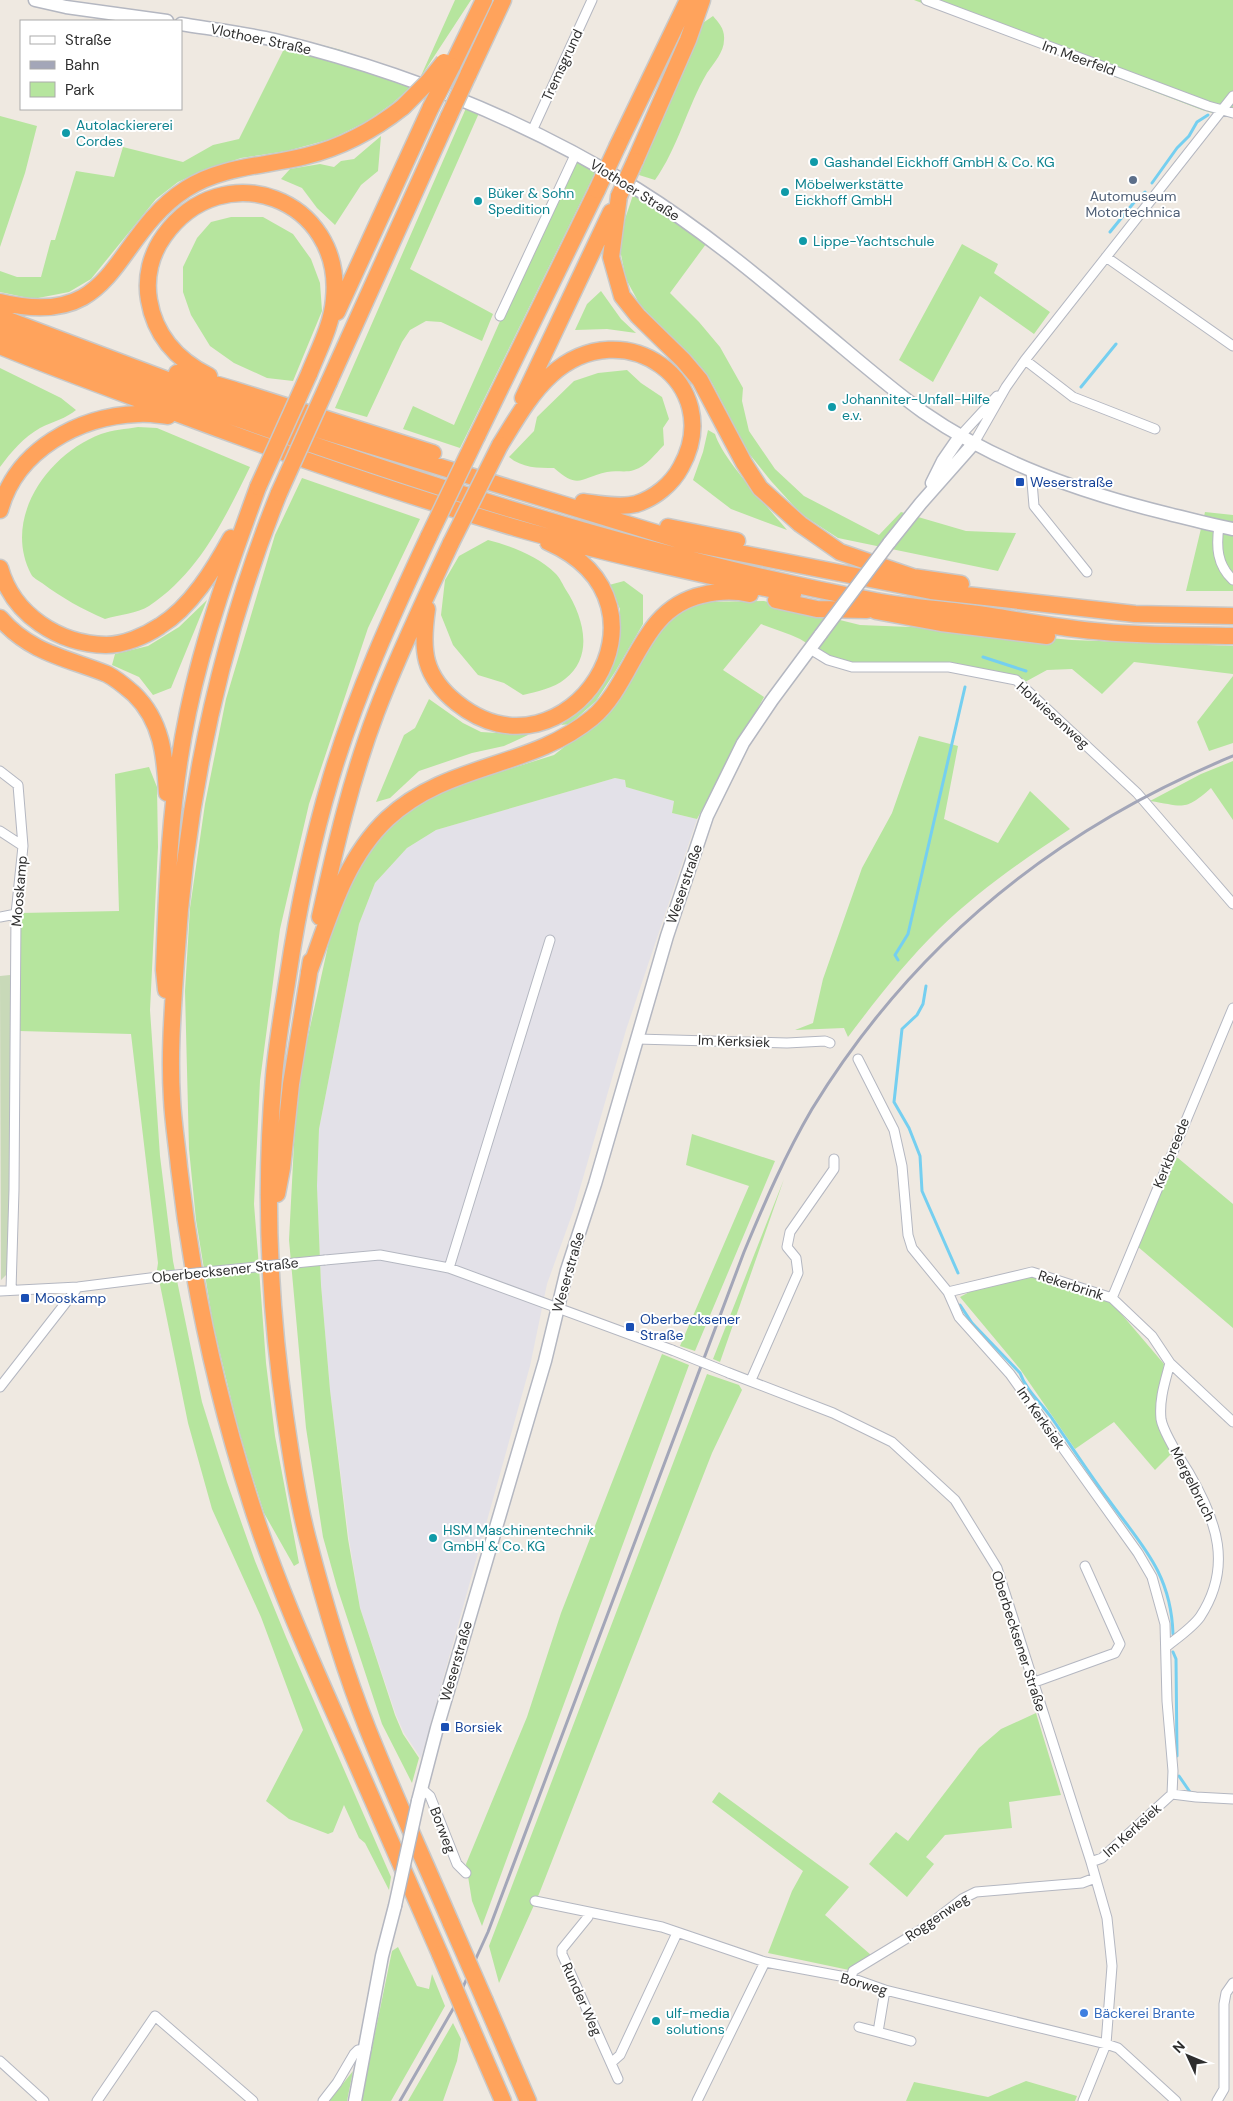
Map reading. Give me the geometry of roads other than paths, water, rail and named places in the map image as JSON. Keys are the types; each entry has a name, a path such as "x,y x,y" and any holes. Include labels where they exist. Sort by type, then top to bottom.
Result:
{"highway":[{"path":"169,837 188,713 206,640 230,563 258,487 431,107 448,64 484,0"},
{"path":"503,0 329,382 260,539 216,689 203,749 192,810 178,918 171,1027 172,1099 187,1238 200,1314 217,1389 252,1506 288,1604 503,2101"},
{"path":"528,2101 367,1728 331,1623 307,1536 295,1483 277,1363 269,1238 271,1118 274,1072 297,921 312,850 331,778 355,705 389,620 688,0"},
{"path":"269,1238 282,1168 291,1084 309,972 333,856 351,789 376,712 435,578 619,196 688,40 702,0"},
{"path":"0,302 31,308 51,308 84,296 109,275 146,225 164,205 185,189 211,176 244,167 307,156 334,147 370,131 403,106 448,64"},
{"path":"235,390 197,370 164,341 155,325 147,287 149,267 158,244 172,225 189,209 212,197 240,192 267,196 290,206 310,222 323,238 332,257 335,277 334,301 330,319 309,374"},
{"path":"619,196 611,257 622,296 638,316 683,360 700,380 744,464 760,488 800,524 840,552 913,577"},
{"path":"0,317 74,343 215,398 689,543 931,592 1135,614 1233,616"},
{"path":"0,333 184,401 357,461 526,514 692,560 878,601 1106,632"},
{"path":"74,343 235,390 583,502 665,526 913,577 1074,599 1135,614"},
{"path":"0,346 244,438 349,475 517,528 692,572 867,610 941,623 1046,636 1106,632 1233,636"},
{"path":"500,445 532,395 552,374 574,359 597,350 622,349 646,355 670,372 684,392 691,411 692,435 687,457 676,478 656,495 635,504 611,505 583,502"},
{"path":"0,510 4,496 21,468 46,444 75,427 108,417 139,413 175,417 244,438"},
{"path":"0,568 3,579 18,604 42,627 69,639 107,645 136,639 161,626 187,603 225,548 258,487"},
{"path":"435,578 427,607 423,638 425,655 430,671 442,690 474,715 489,721 507,725 534,724 556,717 579,702 597,681 603,669 608,655 611,628 609,604 600,583 580,561 559,547 517,528"},
{"path":"309,972 344,878 366,842 388,819 435,786 460,775 534,751 574,731 593,716 608,700 653,626 672,608 695,596 716,592 740,592 817,609 867,610"},
{"path":"0,618 10,629 35,647 59,658 108,675 126,687 143,703 158,727 166,760 169,837 164,970 171,1027"}],"street":[{"path":"35,0 66,7 160,20"},
{"name":"Tremsgrund","path":"532,131 592,0"},
{"name":"Im Meerfeld","path":"926,0 1208,106 1233,113"},
{"name":"Vlothoer Straße","path":"182,24 272,39 353,60 412,80 532,131 576,153 638,190 690,225 728,253 883,382 926,414 974,443 1031,470 1129,504 1233,529"},
{"name":"Weserstraße","path":"356,2101 382,1956 437,1728 545,1361 557,1308 667,936 707,816 743,743 810,649 889,543 921,503 974,443 1006,387 1025,360 1233,96"},
{"path":"500,316 576,153"},
{"path":"1106,257 1233,346"},
{"path":"1025,360 1073,397 1155,429"},
{"name":"Weserstraße","path":"921,503 943,461 961,435 1006,387"},
{"path":"1031,470 1034,506 1087,572"},
{"path":"1219,526 1218,552 1221,566 1233,580"},
{"name":"Holwiesenweg","path":"810,649 828,660 852,667 949,667 1016,680 1137,793 1233,904"},
{"name":"Mooskamp","path":"0,771 18,785 23,846 16,914 14,1190 11,1290"},
{"path":"0,831 23,846"},
{"path":"0,917 16,914"},
{"path":"450,1268 550,940"},
{"name":"Kerkbreede","path":"1112,1298 1233,1008"},
{"name":"Im Kerksiek","path":"637,1039 787,1043 825,1041 830,1043"},
{"name":"Im Kerksiek","path":"858,1059 894,1130 902,1166 908,1235 912,1248 948,1292 960,1317 1010,1374 1138,1553 1152,1577 1160,1598 1165,1624 1172,1794 1102,1858 1091,1862"},
{"path":"752,1380 798,1273 796,1258 787,1247 790,1232 834,1169 834,1159"},
{"name":"Oberbecksener Straße","path":"0,1291 78,1287 166,1276 380,1255 450,1268 752,1380 833,1413 892,1442 955,1500 997,1568 1032,1683 1091,1862 1107,1918 1112,1966 1106,2044 1083,2101"},
{"name":"Rekerbrink","path":"948,1292 1032,1272 1112,1298 1152,1336 1170,1364 1233,1422"},
{"path":"0,1387 78,1287"},
{"name":"Mergelbruch","path":"1166,1647 1199,1618 1214,1596 1220,1579 1221,1553 1215,1526 1200,1492 1161,1421 1161,1396 1170,1364"},
{"path":"1032,1683 1115,1653 1120,1644 1085,1566"},
{"name":"Borweg","path":"421,1788 430,1796 457,1864 466,1873"},
{"name":"Im Kerksiek","path":"1172,1794 1196,1798 1233,1799"},
{"name":"Roggenweg","path":"851,1978 853,1972 927,1926 962,1899 976,1892 1082,1883 1095,1878"},
{"name":"Borweg","path":"534,1900 662,1927 765,1962 851,1978 885,1990 1106,2044 1118,2048 1176,2101"},
{"name":"Runder Weg","path":"588,1912 588,1917 562,1949 562,1954 618,2079"},
{"path":"611,2063 620,2055 677,1933"},
{"path":"697,2101 765,1962"},
{"path":"1217,2101 1224,2089 1224,2004 1226,1993 1233,1983"},
{"path":"878,2032 885,1990"},
{"path":"97,2101 154,2016 253,2101"},
{"path":"859,2027 911,2041"},
{"path":"323,2101 337,2083 354,2054 362,2048 366,2049"},
{"path":"0,2061 44,2101"}],"waterway":[{"path":"1152,183 1177,148 1189,136 1197,122 1208,115"},
{"path":"1110,232 1136,200 1145,192"},
{"path":"1081,387 1116,344"},
{"path":"983,657 1026,671"},
{"path":"898,960 895,955 908,934 965,687"},
{"path":"926,986 923,1004 917,1015 902,1029 894,1102 909,1128 920,1156 922,1191 958,1273"},
{"path":"960,1305 972,1323 1020,1373 1030,1391 1051,1417 1143,1546 1152,1560 1167,1593 1173,1634"},
{"path":"1173,1652 1176,1659 1177,1756"},
{"path":"1179,1776 1190,1792"}],"railway":[{"path":"400,2101 453,2009 488,1932 744,1252 784,1162 812,1109 852,1049 895,995 943,944 994,898 1048,856 1106,819 1168,785 1233,756"}],"place":[{"name":"Autolackiererei Cordes","path":"66,133"},
{"name":"Gashandel Eickhoff GmbH & Co. KG","path":"814,162"},
{"name":"Automuseum Motortechnica","path":"1133,180"},
{"name":"Möbelwerkstätte Eickhoff GmbH","path":"785,192"},
{"name":"Büker & Sohn Spedition","path":"478,201"},
{"name":"Lippe-Yachtschule","path":"803,241"},
{"name":"Johanniter-Unfall-Hilfe e.v.","path":"832,407"},
{"name":"Weserstraße","path":"1020,482"},
{"name":"Mooskamp","path":"25,1298"},
{"name":"Oberbecksener Straße","path":"630,1327"},
{"name":"HSM Maschinentechnik GmbH & Co. KG","path":"433,1538"},
{"name":"Borsiek","path":"445,1727"},
{"name":"Bäckerei Brante","path":"1084,2013"},
{"name":"ulf-media solutions","path":"656,2021"}]}
